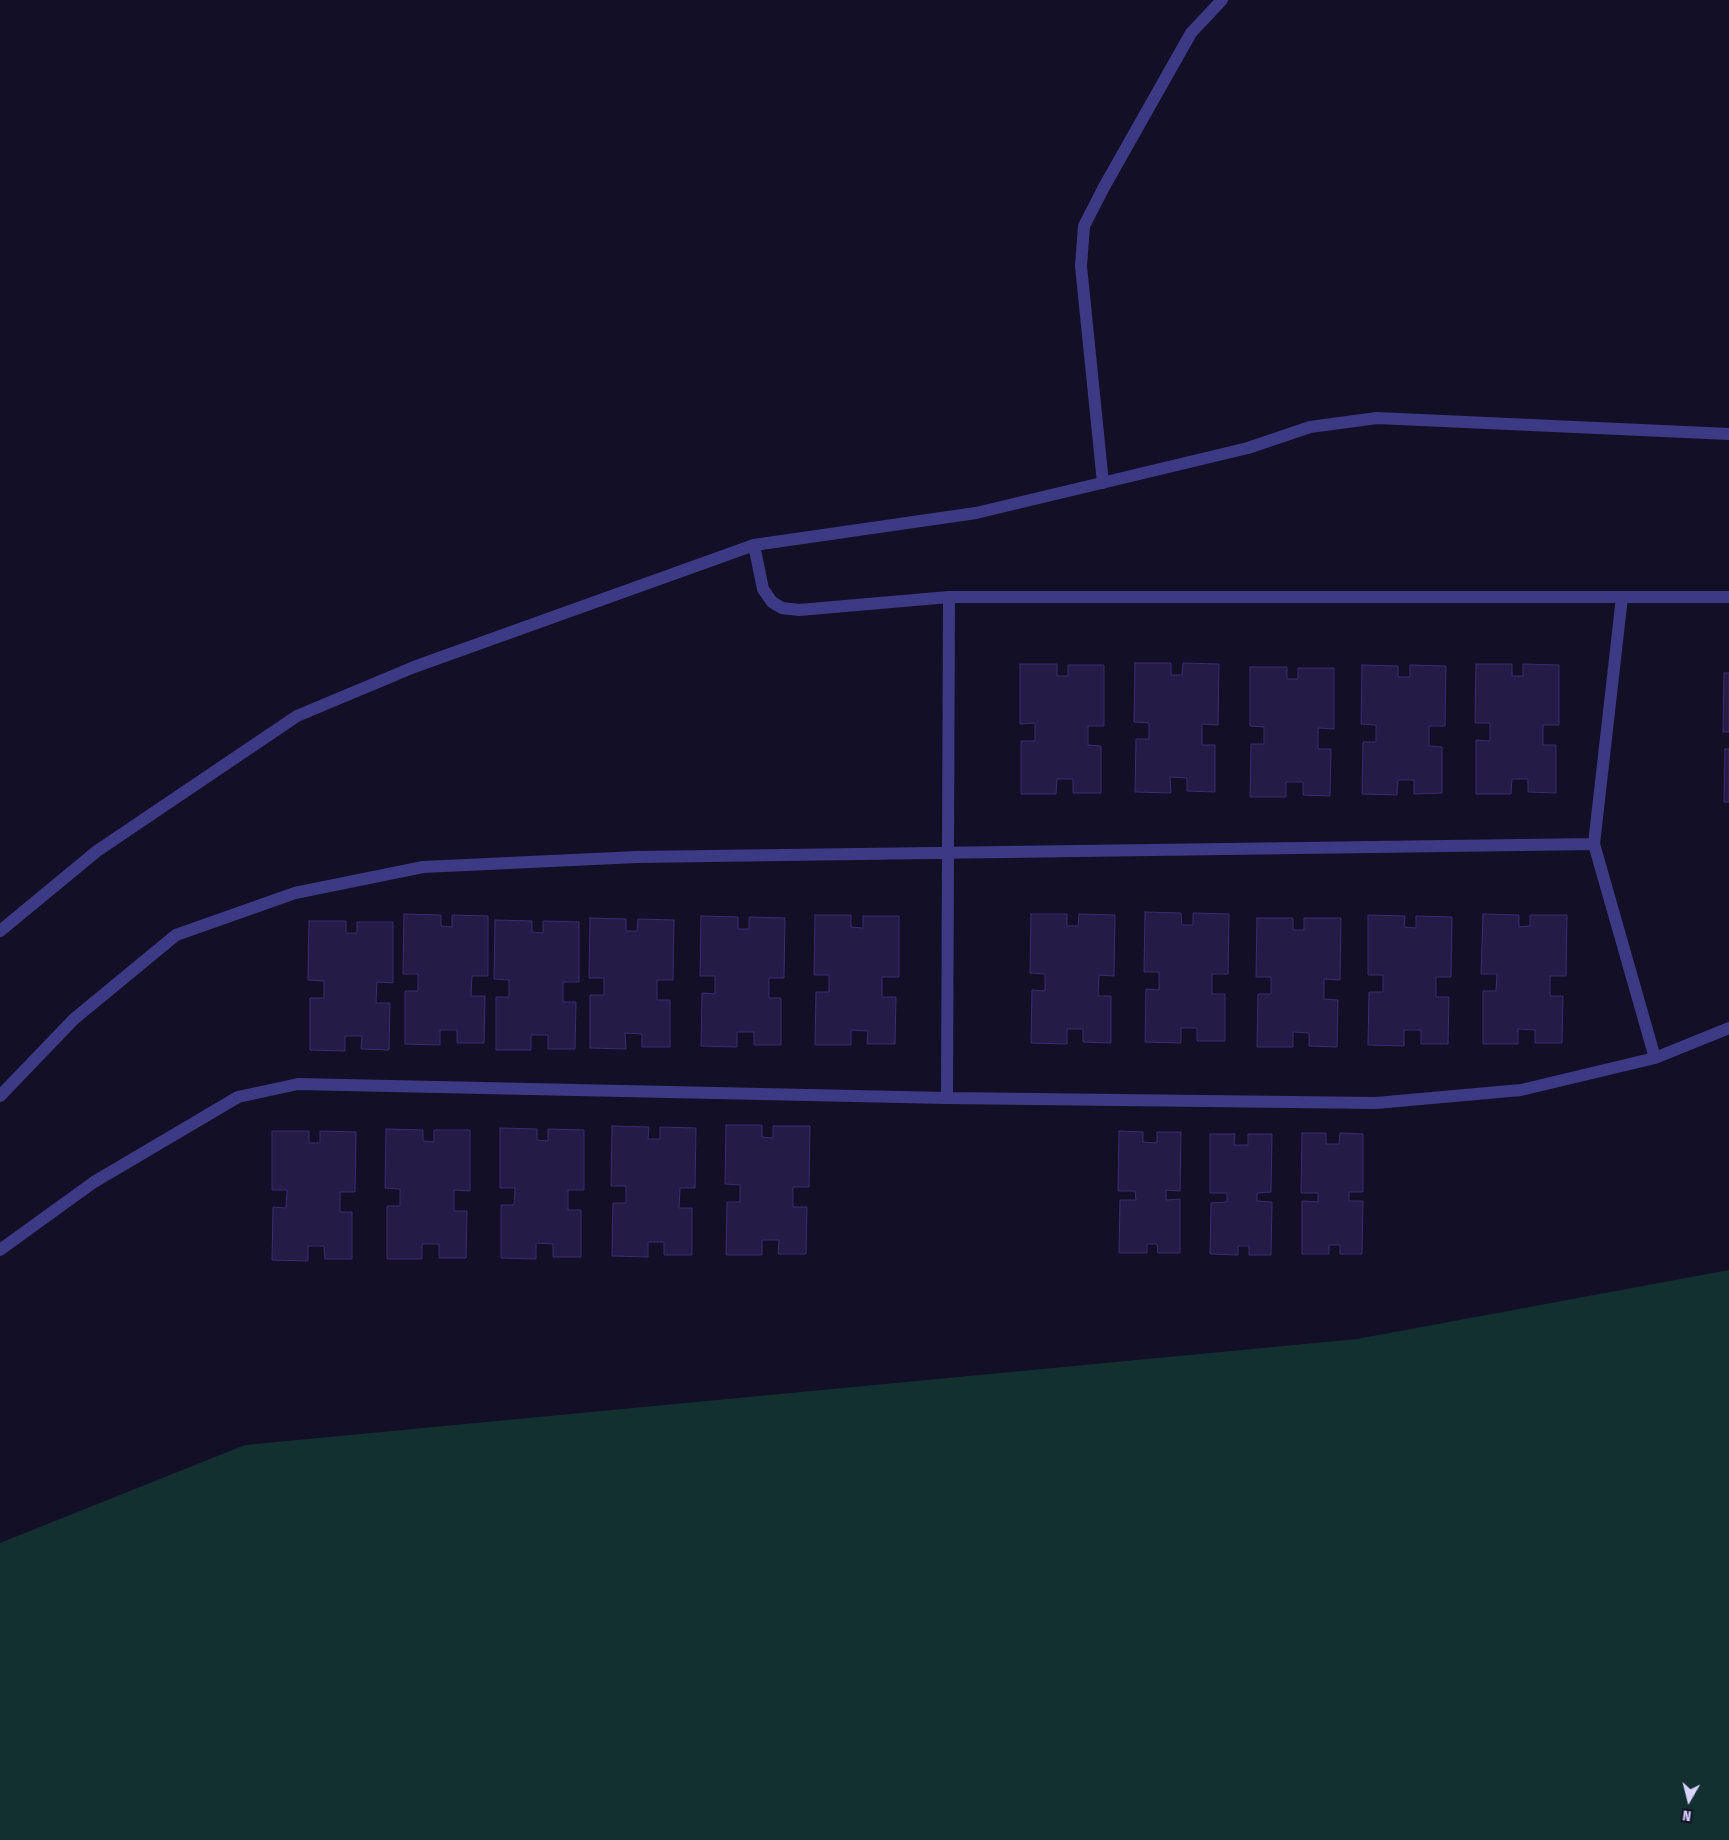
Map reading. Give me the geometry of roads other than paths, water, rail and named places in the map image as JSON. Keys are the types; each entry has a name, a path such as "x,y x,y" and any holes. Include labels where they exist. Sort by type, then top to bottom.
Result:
{"street":[{"path":"1103,483 1081,266 1084,226 1191,33 1222,0"},
{"path":"0,931 97,851 297,716 414,667 754,545 976,513 1248,448 1310,427 1377,418 1729,434"},
{"path":"754,545 763,589 772,602 782,608 799,610 948,597 1729,597"},
{"path":"947,1098 948,597"},
{"path":"1622,597 1594,844 1654,1058"},
{"path":"0,1096 74,1019 176,935 295,893 423,867 637,857 1594,844"},
{"path":"0,1250 94,1182 238,1097 298,1084 947,1098 1376,1104 1521,1090 1654,1058 1729,1028"}]}
